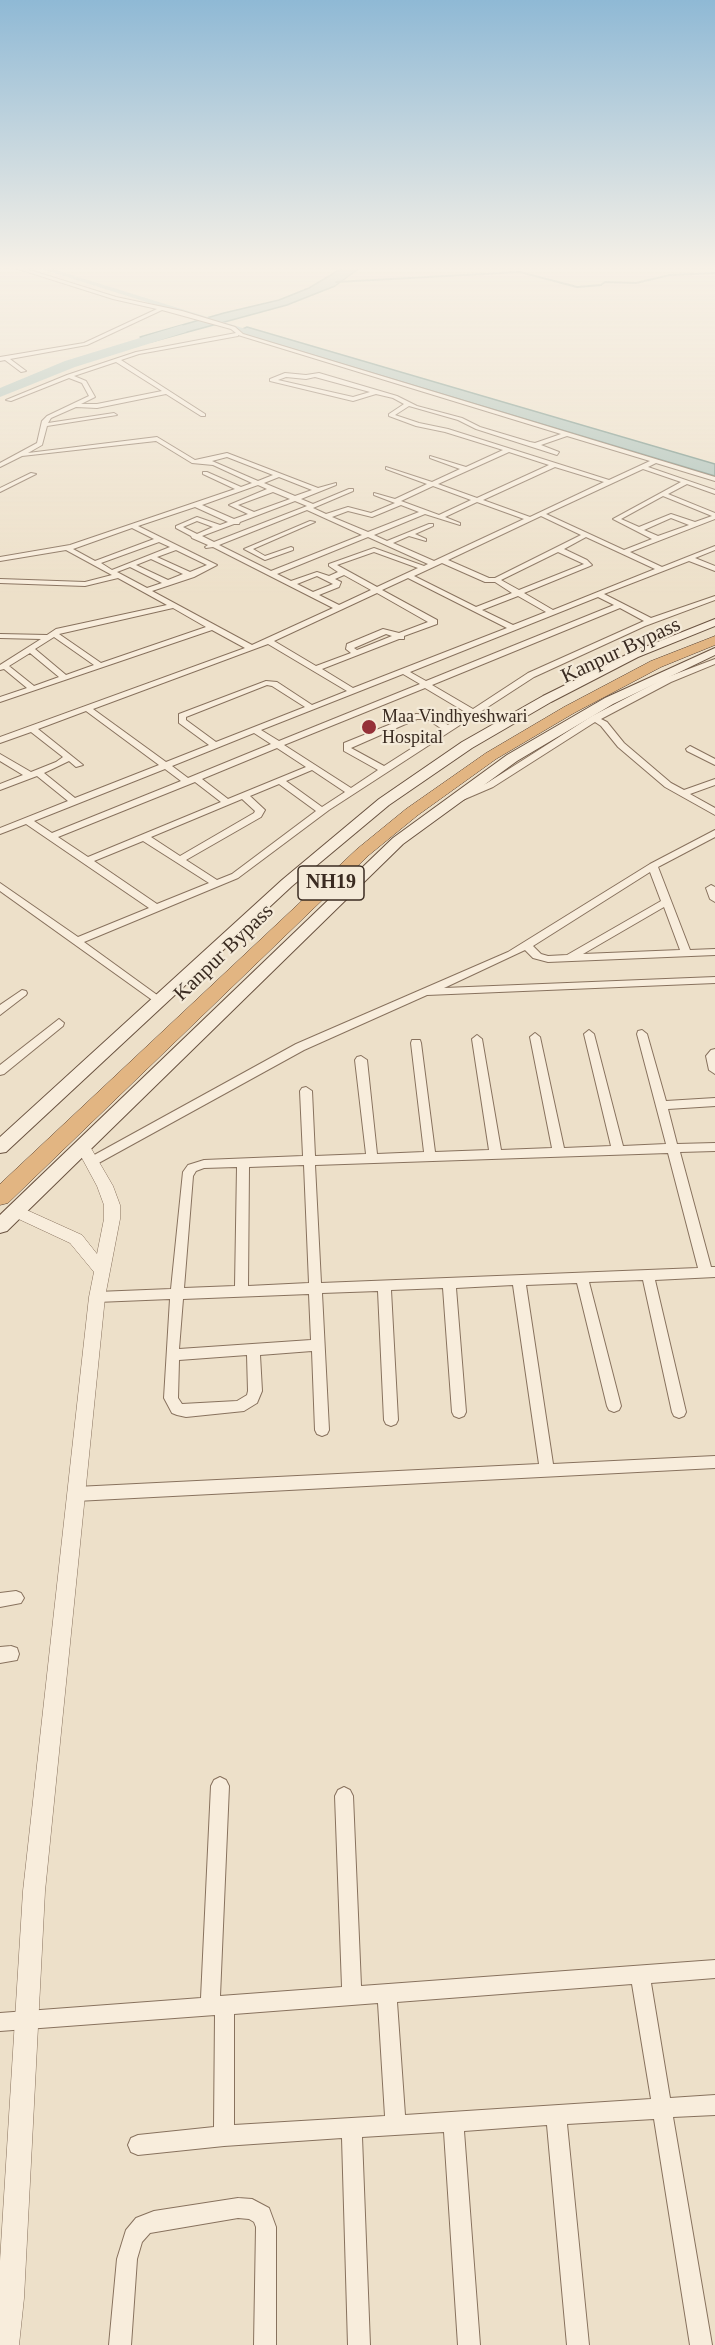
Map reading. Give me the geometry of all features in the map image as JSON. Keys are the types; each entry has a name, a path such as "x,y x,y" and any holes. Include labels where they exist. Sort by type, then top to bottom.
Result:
{"highway":[{"name":"Kanpur Bypass","path":"0,1177 352,846 402,804 482,748 558,704 646,661 715,632"},
{"name":"Kanpur Bypass","path":"0,1197 363,852 412,812 490,756 570,710 656,664 715,640"}],"main road":[{"path":"0,1147 159,1000 354,825 384,802 479,738 547,699 634,655 715,622"},
{"path":"0,1226 398,841 512,758 609,701 715,651"}],"street":[{"path":"9,400 68,376"},
{"path":"0,465 40,444 44,425 52,415 76,406 93,395 84,382 70,376"},
{"path":"143,376 203,415"},
{"path":"280,376 272,379 353,399 399,382"},
{"path":"300,376 306,377"},
{"path":"318,376 460,419 478,429 529,444 535,445 567,434"},
{"path":"380,376 715,479"},
{"path":"292,385 306,377"},
{"path":"76,406 97,406 168,392"},
{"path":"408,404 391,415 609,483"},
{"path":"44,425 114,415"},
{"path":"22,454 157,440 194,462 223,467 295,498 327,516 387,543 488,580 496,580 586,535"},
{"path":"327,516 348,509 372,515 432,484 511,451 536,445 556,453"},
{"path":"202,462 227,454 317,490"},
{"path":"432,456 466,469"},
{"path":"0,740 88,709 135,688 251,648 655,461"},
{"path":"439,517 554,465"},
{"path":"197,476 223,467"},
{"path":"643,467 715,492"},
{"path":"388,468 530,519"},
{"path":"0,559 67,548 293,470"},
{"path":"205,473 241,489"},
{"path":"0,490 33,474"},
{"path":"658,539 616,519 686,482"},
{"path":"194,537 334,484"},
{"path":"232,505 274,489"},
{"path":"191,554 351,490"},
{"path":"376,494 458,524"},
{"path":"663,494 715,516"},
{"path":"255,496 294,513"},
{"path":"215,497 253,514"},
{"path":"195,504 344,572 434,622 401,637 386,631 350,646 350,649 357,653 316,669"},
{"path":"270,574 424,512"},
{"path":"541,514 661,569"},
{"path":"638,530 670,516 696,525"},
{"path":"624,552 715,516"},
{"path":"219,527 200,519 178,526 211,546 339,608"},
{"path":"291,549 265,558 247,550 312,522"},
{"path":"387,543 431,525"},
{"path":"132,526 213,565 147,591"},
{"path":"410,534 424,540"},
{"path":"95,563 160,539"},
{"path":"0,581 85,584 115,574 176,547"},
{"path":"67,548 251,648"},
{"path":"0,831 715,548"},
{"path":"475,609 588,565 585,561 558,549"},
{"path":"330,567 378,550 424,568"},
{"path":"152,557 191,575"},
{"path":"689,558 715,569"},
{"path":"131,565 168,583"},
{"path":"331,578 344,572"},
{"path":"290,584 317,574 331,578 338,583 313,595"},
{"path":"409,576 513,628"},
{"path":"496,580 553,612"},
{"path":"598,594 651,621"},
{"path":"77,941 235,876 322,811 531,675 651,621 715,598"},
{"path":"0,636 49,635 173,606"},
{"path":"51,837 619,606"},
{"path":"0,700 213,627"},
{"path":"33,689 2,667 49,635"},
{"path":"49,635 100,666"},
{"path":"269,640 354,692"},
{"path":"30,649 65,678"},
{"path":"448,803 490,785 595,718 668,680 715,661"},
{"path":"405,672 473,712"},
{"path":"216,746 182,721 182,716 266,683 274,684 312,708"},
{"path":"88,709 165,766 227,802"},
{"path":"384,770 347,749 347,745 416,716 429,717 448,729"},
{"path":"595,718 604,724 621,745 682,795 715,812"},
{"path":"33,729 79,765"},
{"path":"255,730 351,792"},
{"path":"690,749 715,762"},
{"path":"0,757 34,774 74,802"},
{"path":"0,787 69,757"},
{"path":"86,861 312,767"},
{"path":"279,780 322,811"},
{"path":"682,795 715,782"},
{"path":"180,860 258,815 260,810 243,795"},
{"path":"27,820 156,908"},
{"path":"91,1162 300,1047 527,946 653,866 715,833"},
{"path":"144,837 216,884"},
{"path":"653,866 686,953"},
{"path":"0,886 159,1000"},
{"path":"711,888 715,899"},
{"path":"569,958 666,902"},
{"path":"527,946 532,953 542,958 715,952"},
{"path":"420,992 715,980"},
{"path":"0,1011 22,993"},
{"path":"0,1071 59,1023"},
{"path":"589,1034 618,1150"},
{"path":"98,1297 710,1272 642,1034"},
{"path":"535,1037 559,1152"},
{"path":"477,1039 496,1155"},
{"path":"416,1043 430,1157"},
{"path":"715,1053 712,1060 715,1070"},
{"path":"362,1060 372,1159"},
{"path":"306,1091 322,1430"},
{"path":"661,1105 715,1102"},
{"path":"6,2345 11,2298 34,1891 101,1270 112,1219 112,1205 105,1186 83,1147"},
{"path":"254,1350 255,1391 252,1399 238,1407 186,1411 177,1409 171,1398 172,1354 187,1174 198,1165 715,1147"},
{"path":"241,1291 243,1163"},
{"path":"15,1211 76,1239 101,1270"},
{"path":"648,1275 679,1412"},
{"path":"582,1278 614,1406"},
{"path":"519,1280 547,1471"},
{"path":"449,1283 459,1412"},
{"path":"384,1286 391,1420"},
{"path":"172,1354 318,1346"},
{"path":"76,1494 715,1462"},
{"path":"0,1600 16,1598"},
{"path":"220,1786 218,2006 224,2136"},
{"path":"344,1796 352,1996"},
{"path":"0,2022 715,1969"},
{"path":"640,1975 701,2345"},
{"path":"387,1994 396,2126"},
{"path":"138,2145 224,2136 715,2105"},
{"path":"556,2116 578,2345"},
{"path":"453,2122 469,2345"},
{"path":"352,2129 359,2345"},
{"path":"120,2345 127,2259 133,2237 143,2225 238,2208 252,2209 261,2215 266,2227 265,2345"}],"water":[{"path":"384,376 416,376 715,464 715,476"}],"waterway":[{"path":"0,393 40,376"}],"place":[{"name":"Maa Vindhyeshwari Hospital","path":"369,727"}]}
